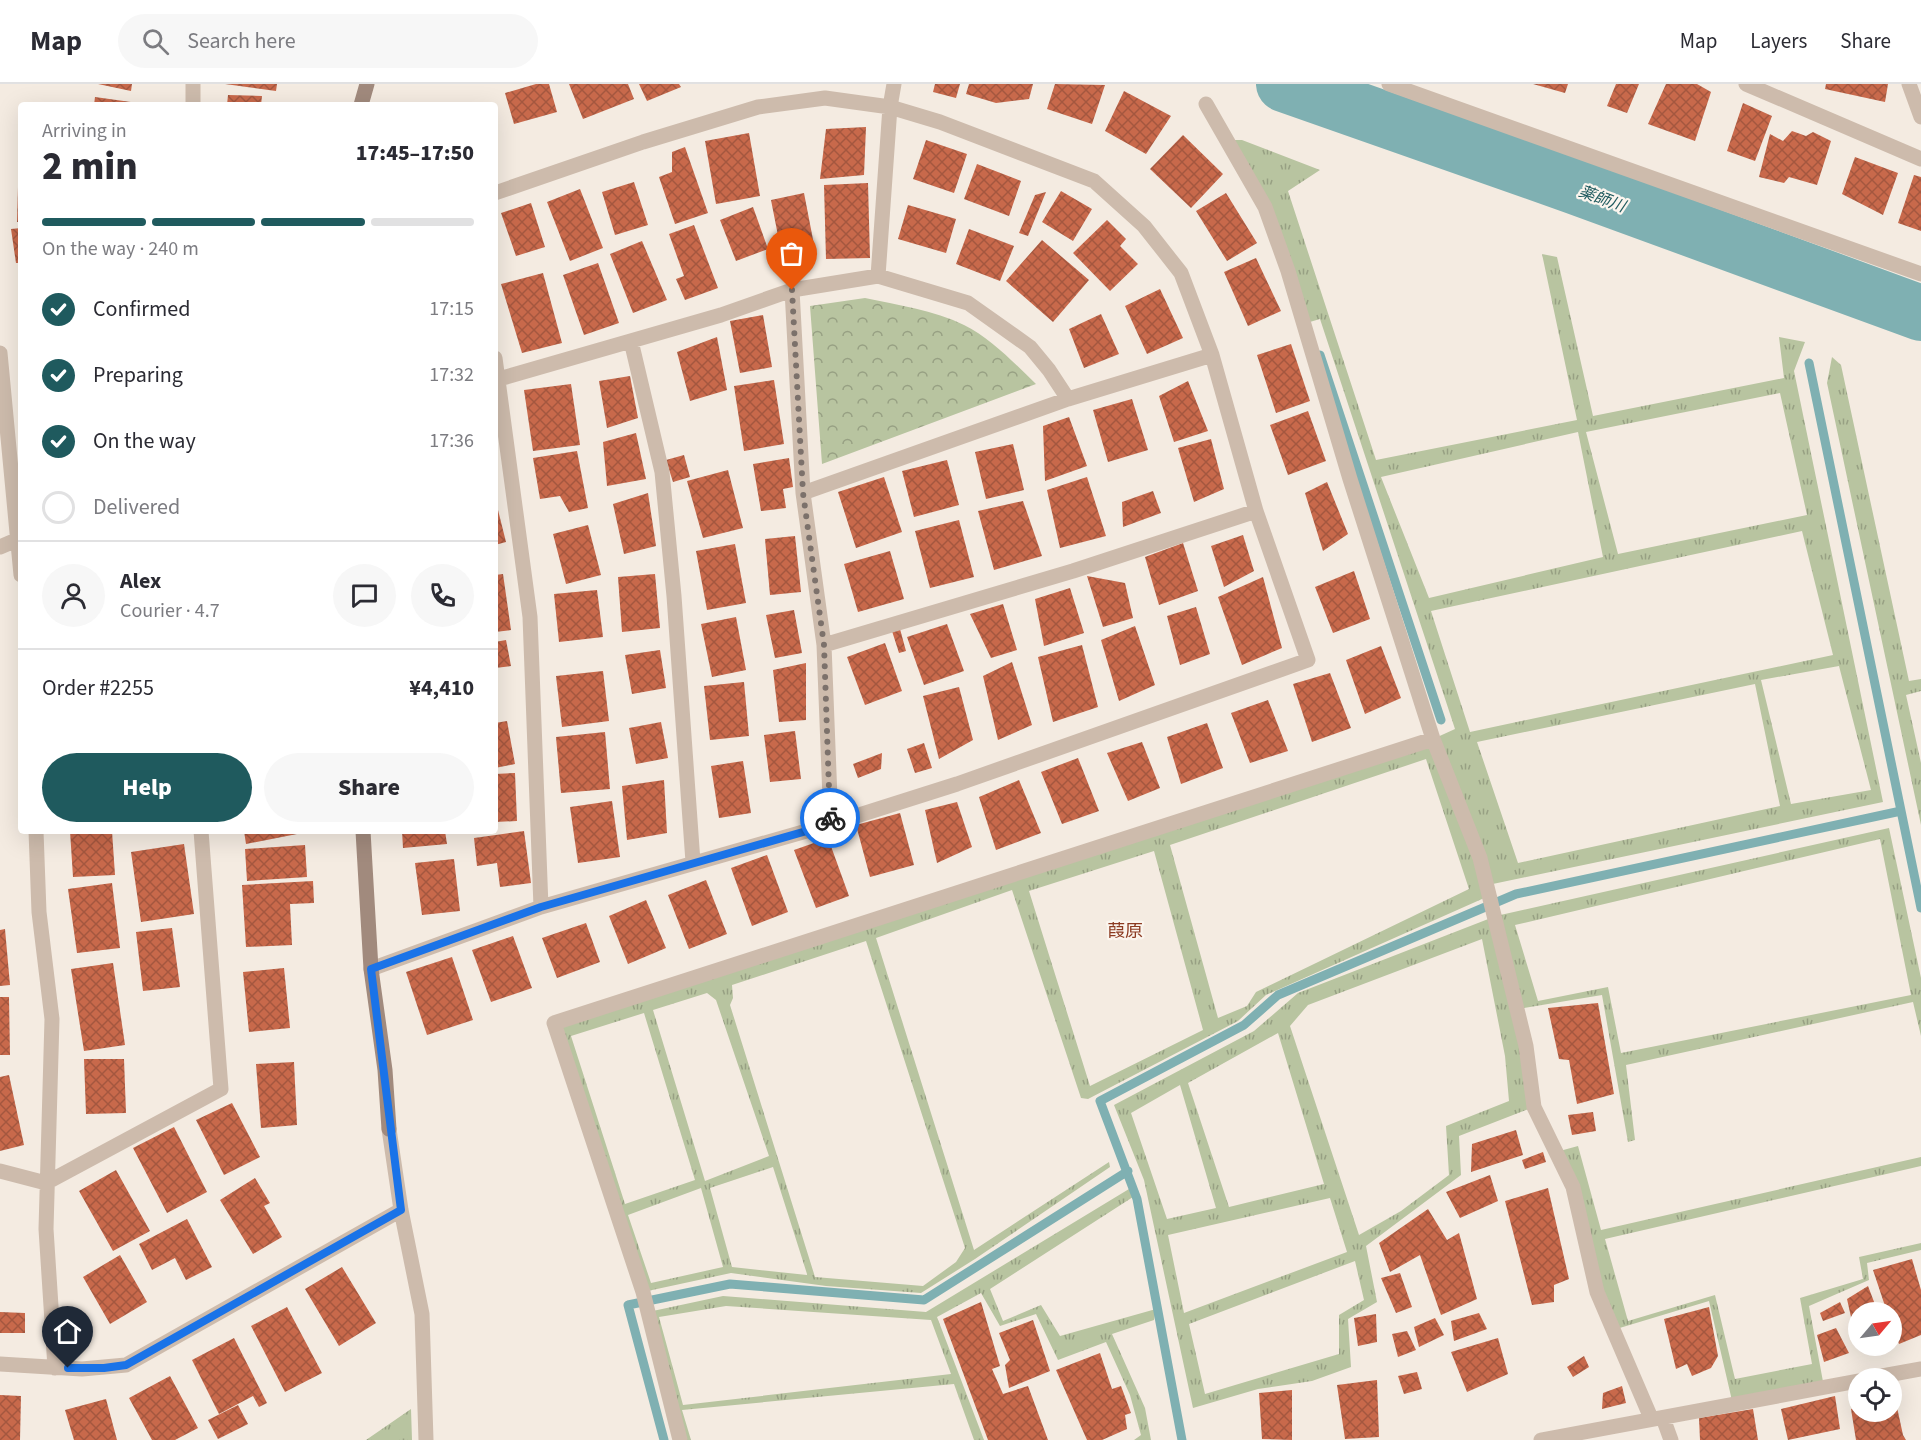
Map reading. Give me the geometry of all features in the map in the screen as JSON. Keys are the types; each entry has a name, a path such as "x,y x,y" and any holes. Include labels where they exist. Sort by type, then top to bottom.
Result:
{"street":[{"path":"193,84 193,102"},
{"path":"362,102 367,84"},
{"path":"878,276 890,107 894,84"},
{"path":"1389,84 1921,274"},
{"path":"1746,84 1921,159"},
{"path":"1909,84 1921,117"},
{"path":"371,969 541,907 831,824 957,784 1308,660 1256,511 1212,355 1181,273 1144,226 1094,181 950,126 890,107 825,99 758,107 643,142 498,192"},
{"path":"1206,104 1265,207 1433,739 1480,858 1526,1046 1534,1107 1573,1187 1597,1292 1657,1418 1671,1440"},
{"path":"499,379 721,315 792,290 878,276 968,303 1030,347 1068,399"},
{"path":"792,290 803,493 824,645 831,824"},
{"path":"631,341 662,472 674,596 693,862"},
{"path":"0,353 18,520"},
{"path":"803,493 1068,399 1212,355"},
{"path":"498,374 530,617 541,907"},
{"path":"824,645 1073,571 1256,511"},
{"path":"0,547 18,540"},
{"path":"680,1440 643,1292 554,1023 1433,739"},
{"path":"36,834 39,912 52,1019 46,1230 55,1368"},
{"path":"0,1171 46,1183 221,1089 201,834"},
{"path":"363,834 371,969 385,1070 389,1129 401,1210 422,1314 426,1440"},
{"path":"0,1364 55,1368 104,1368 126,1365 401,1210"},
{"path":"1902,1372 1921,1369"},
{"path":"1541,1440 1848,1383"}],"green space":[{"path":"1227,140 1242,140 1320,170 1288,191 1376,460 1577,420 1542,254 1557,257 1593,416 1784,378 1779,337 1805,342 1794,371 1883,802 1488,885 1491,895 1266,995 1238,1021 1088,1099 1081,1098 1012,890 876,938 974,1250 1109,1162 1110,1167 921,1293 826,1286 731,1273 643,1292 554,1023 1433,739 1455,729 1320,319 1303,324 1288,271","holes":["1780,393 1807,515 1618,554 1586,432","1578,432 1603,557 1429,598 1381,477","1802,531 1833,655 1470,732 1431,611","1839,666 1871,790 1791,804 1761,680","1755,684 1780,806 1518,863 1477,742","1426,759 1469,889 1256,992 1247,1006 1218,1018 1170,845","1154,851 1203,1030 1090,1086 1029,891","866,941 965,1248 956,1262 923,1286 815,1277 730,1005 733,998 732,985","707,993 716,1000 769,1156 705,1181 653,1010","644,1013 695,1180 625,1204 571,1036","773,1167 807,1275 732,1267 710,1188","701,1188 723,1267 651,1283 628,1215"]},
{"path":"865,298 928,312 964,325 993,344 1036,384 822,464 810,306"},
{"path":"1832,357 1841,365 1909,681 1921,679 1921,691 1906,695 1921,763 1921,825 1827,383"},
{"path":"1889,828 1921,978 1921,1036 1913,1002 1626,1065 1635,1140 1628,1142 1602,995 1518,1009 1534,1107 1459,1136 1461,1175 1366,1246 1377,1302 1348,1319 1351,1367 1312,1381 1258,1389 1193,1408 1144,1180 1114,1105 1254,1031 1298,993 1496,916","holes":["1880,839 1911,995 1621,1053 1608,987 1538,1001 1515,925","1482,939 1505,1056 1509,1101 1446,1126 1449,1175 1401,1211 1359,1235 1290,1026 1308,1005","1278,1033 1324,1184 1229,1207 1188,1083","1180,1085 1216,1208 1167,1219 1131,1113","1330,1198 1347,1252 1184,1313 1168,1235","1355,1261 1364,1300 1339,1315 1339,1354 1205,1394 1189,1324"]},
{"path":"1578,1146 1601,1230 1921,1157 1921,1166 1605,1239 1628,1321 1715,1295 1735,1379 1812,1364 1800,1298 1863,1279 1859,1257 1921,1243 1921,1250 1867,1263 1869,1280 1809,1306 1824,1387 1733,1405 1709,1301 1613,1330 1556,1152"},
{"path":"1129,1189 1133,1197 990,1289 1003,1321 1041,1305 1060,1336 1156,1309 1154,1320 1112,1334 1145,1408 1151,1440 1134,1440 1141,1435 1130,1395 1106,1342 1058,1360 1036,1314 1000,1326 981,1293 937,1317 984,1440 974,1440 954,1384 682,1410 691,1440 680,1440 648,1312 723,1296 926,1312","holes":["726,1306 931,1320 951,1374 683,1405 659,1317"]},
{"path":"411,1409 412,1440 366,1440"}],"building":[{"path":"98,84 132,84 131,91"},
{"path":"225,84 277,84 276,91"},
{"path":"536,84 549,84 557,112 514,124 505,93"},
{"path":"569,84 628,84 634,99 583,119"},
{"path":"639,84 679,84 681,87 647,101"},
{"path":"935,84 960,84 956,98 933,92"},
{"path":"969,84 1033,84 1029,99 996,103 966,94"},
{"path":"1055,84 1105,85 1092,124 1047,109"},
{"path":"1533,84 1568,84 1565,93"},
{"path":"1616,84 1639,84 1627,113 1607,106"},
{"path":"1666,84 1697,84 1711,92 1695,141 1648,124"},
{"path":"1826,84 1888,84 1885,102 1825,89"},
{"path":"1124,91 1171,116 1146,154 1105,131"},
{"path":"228,95 262,96 261,102 227,102"},
{"path":"95,97 131,102 94,102"},
{"path":"1743,103 1772,116 1755,161 1727,151"},
{"path":"866,127 864,175 820,179 826,129"},
{"path":"1792,131 1806,136 1813,132 1831,141 1817,185 1789,177 1784,183 1759,177 1770,134 1783,141"},
{"path":"749,133 760,196 716,204 705,141"},
{"path":"1183,135 1223,174 1191,208 1150,169"},
{"path":"926,140 967,154 954,193 913,179"},
{"path":"685,147 708,213 675,224 659,177 672,172 672,152"},
{"path":"1855,157 1898,173 1883,215 1842,194"},
{"path":"977,164 1021,181 1009,216 964,199"},
{"path":"1914,175 1921,177 1921,231 1898,223"},
{"path":"634,182 648,225 615,235 602,192"},
{"path":"868,183 870,258 826,259 824,185"},
{"path":"580,189 603,248 570,261 547,202"},
{"path":"1061,191 1092,209 1073,241 1042,222"},
{"path":"1046,192 1028,236 1019,233 1035,195"},
{"path":"804,193 816,255 783,261 771,200"},
{"path":"1226,193 1257,243 1227,261 1196,211"},
{"path":"531,203 545,247 516,256 501,213"},
{"path":"908,205 956,219 946,253 898,239"},
{"path":"753,207 768,249 736,261 720,220"},
{"path":"1107,220 1126,239 1120,246 1138,264 1110,291 1073,253"},
{"path":"694,225 718,288 685,300 676,279 684,276 669,234"},
{"path":"18,228 18,263 16,263 11,229"},
{"path":"969,229 1014,246 1000,281 956,264"},
{"path":"1042,240 1089,280 1053,322 1006,281"},
{"path":"642,241 667,300 633,313 610,254"},
{"path":"1256,258 1281,311 1248,326 1224,272"},
{"path":"598,263 619,323 584,335 563,275"},
{"path":"543,273 562,343 522,353 501,284"},
{"path":"1160,289 1183,338 1147,354 1125,306"},
{"path":"1101,314 1119,354 1084,368 1069,329"},
{"path":"763,315 772,367 740,373 730,321"},
{"path":"717,337 727,390 690,401 677,352"},
{"path":"1291,344 1310,401 1276,413 1257,355"},
{"path":"630,376 638,418 607,428 599,381"},
{"path":"774,380 784,444 744,451 734,386"},
{"path":"1188,381 1208,431 1174,442 1159,396"},
{"path":"571,384 580,445 533,451 524,390"},
{"path":"1132,399 1148,450 1108,462 1093,410"},
{"path":"1308,411 1326,461 1288,475 1270,425"},
{"path":"1069,417 1087,466 1045,481 1043,426"},
{"path":"636,433 646,479 607,486 603,442"},
{"path":"1211,439 1224,489 1194,502 1178,448"},
{"path":"1013,444 1024,490 986,499 975,452"},
{"path":"577,451 588,508 569,512 560,496 540,499 533,458"},
{"path":"684,455 690,477 673,482 666,460"},
{"path":"789,458 793,487 783,489 786,508 761,511 753,464"},
{"path":"947,460 959,505 914,517 902,471"},
{"path":"728,470 743,528 703,538 687,481"},
{"path":"884,477 902,532 856,548 838,492"},
{"path":"1087,477 1106,536 1060,548 1047,490"},
{"path":"1327,482 1348,534 1323,551 1305,493"},
{"path":"1153,491 1161,513 1123,527 1122,502"},
{"path":"648,493 656,546 624,554 613,504"},
{"path":"1023,501 1042,556 994,570 978,511"},
{"path":"498,510 506,542 498,544"},
{"path":"959,520 974,577 930,588 915,531"},
{"path":"588,525 601,575 566,584 553,534"},
{"path":"1243,535 1254,571 1224,587 1211,546"},
{"path":"795,536 801,592 770,595 765,539"},
{"path":"1183,543 1198,591 1159,605 1145,557"},
{"path":"735,544 746,603 707,610 696,551"},
{"path":"890,551 904,599 858,612 844,564"},
{"path":"1354,571 1370,619 1333,633 1315,587"},
{"path":"503,574 511,630 498,632 498,575"},
{"path":"655,574 660,628 622,632 618,577"},
{"path":"1087,576 1125,583 1133,618 1103,627"},
{"path":"1263,577 1282,648 1242,665 1218,597"},
{"path":"1070,588 1084,633 1044,646 1035,599"},
{"path":"597,590 603,637 559,642 554,594"},
{"path":"1003,604 1017,650 991,658 970,614"},
{"path":"1196,607 1210,654 1180,665 1167,616"},
{"path":"794,610 802,653 775,658 766,615"},
{"path":"736,617 746,670 712,677 701,624"},
{"path":"947,624 964,671 924,685 907,637"},
{"path":"1135,626 1155,685 1119,701 1101,640"},
{"path":"900,629 906,651 899,653 892,631"},
{"path":"506,640 511,666 498,668 498,641"},
{"path":"885,643 902,691 865,705 847,657"},
{"path":"1082,645 1098,707 1053,722 1038,657"},
{"path":"1381,646 1401,698 1365,714 1346,660"},
{"path":"660,650 666,688 632,694 625,655"},
{"path":"1012,662 1032,725 998,740 983,676"},
{"path":"806,663 806,720 779,722 773,670"},
{"path":"603,671 609,721 562,727 556,676"},
{"path":"1330,673 1351,728 1312,742 1293,684"},
{"path":"744,682 749,736 710,740 704,686"},
{"path":"959,687 973,740 939,759 923,696"},
{"path":"1268,700 1288,751 1250,763 1231,713"},
{"path":"507,721 515,764 498,767 498,722"},
{"path":"661,722 668,758 636,764 629,728"},
{"path":"1207,723 1223,768 1181,784 1167,737"},
{"path":"795,731 801,779 770,782 764,735"},
{"path":"605,732 610,789 561,793 556,737"},
{"path":"1142,742 1160,788 1128,801 1107,753"},
{"path":"924,743 932,768 915,773 907,749"},
{"path":"882,753 881,769 858,778 853,764"},
{"path":"1078,758 1099,811 1062,824 1041,772"},
{"path":"743,761 751,813 719,818 711,766"},
{"path":"515,773 517,821 498,822 498,774"},
{"path":"664,780 667,833 627,840 622,786"},
{"path":"1019,780 1041,833 996,850 979,797"},
{"path":"612,801 620,857 578,863 570,807"},
{"path":"957,802 972,847 937,863 925,810"},
{"path":"900,813 914,865 870,877 856,825"},
{"path":"524,831 531,883 500,887 497,863 477,866 474,838"},
{"path":"70,834 112,834 115,875 73,877"},
{"path":"244,834 297,834 246,844"},
{"path":"402,834 445,834 447,844 403,848"},
{"path":"828,838 849,896 816,908 794,850"},
{"path":"184,844 194,914 141,922 131,852"},
{"path":"305,845 307,877 247,881 245,849"},
{"path":"767,855 788,912 752,926 731,868"},
{"path":"454,859 460,911 422,915 415,863"},
{"path":"706,880 727,934 689,949 668,895"},
{"path":"313,881 314,903 290,904 292,945 246,947 242,885"},
{"path":"112,883 120,948 77,953 68,889"},
{"path":"646,900 666,948 628,964 609,916"},
{"path":"586,923 600,962 557,978 542,938"},
{"path":"172,928 180,987 143,991 136,932"},
{"path":"5,929 10,985 0,986 0,930"},
{"path":"513,936 532,988 491,1002 472,950"},
{"path":"452,957 473,1020 427,1035 406,972"},
{"path":"113,963 125,1045 84,1051 71,969"},
{"path":"284,968 290,1028 249,1032 243,972"},
{"path":"0,997 9,997 10,1055 0,1055"},
{"path":"1598,1003 1614,1094 1577,1104 1569,1060 1559,1059 1548,1008"},
{"path":"84,1059 124,1059 126,1113 86,1114"},
{"path":"294,1062 297,1125 261,1128 256,1064"},
{"path":"9,1075 24,1145 0,1151 0,1077"},
{"path":"232,1103 260,1157 224,1175 196,1120"},
{"path":"1593,1112 1596,1131 1572,1135 1568,1115"},
{"path":"174,1127 207,1192 167,1213 133,1148"},
{"path":"1516,1130 1523,1155 1471,1172 1472,1144"},
{"path":"1543,1152 1546,1162 1525,1169 1522,1160"},
{"path":"116,1170 150,1231 113,1251 79,1191"},
{"path":"1490,1175 1498,1201 1460,1218 1446,1192"},
{"path":"255,1178 270,1203 264,1206 282,1237 253,1254 220,1200"},
{"path":"1548,1188 1569,1279 1554,1285 1554,1302 1532,1305 1505,1201"},
{"path":"1428,1209 1447,1240 1459,1233 1477,1299 1441,1315 1420,1255 1390,1272 1379,1243"},
{"path":"187,1219 212,1267 186,1280 175,1258 152,1270 139,1244"},
{"path":"120,1255 147,1302 110,1324 83,1277"},
{"path":"1912,1259 1921,1290 1921,1335 1902,1343 1902,1302 1884,1302 1873,1270"},
{"path":"342,1267 376,1323 339,1346 305,1289"},
{"path":"1400,1273 1412,1307 1396,1313 1381,1278"},
{"path":"1868,1286 1874,1302 1848,1304 1847,1299"},
{"path":"981,1302 1000,1366 992,1369 1003,1394 1028,1386 1048,1440 988,1440 943,1319"},
{"path":"1840,1302 1845,1313 1823,1321 1820,1313"},
{"path":"287,1307 322,1373 285,1392 251,1326"},
{"path":"1709,1307 1718,1356 1711,1368 1692,1376 1687,1364 1676,1369 1664,1319"},
{"path":"0,1312 25,1313 25,1333 0,1333"},
{"path":"1479,1313 1487,1329 1454,1341 1451,1321"},
{"path":"1376,1314 1377,1342 1358,1346 1354,1318"},
{"path":"1435,1318 1444,1335 1419,1347 1414,1327"},
{"path":"1033,1320 1050,1371 1009,1388 1005,1365 1010,1360 999,1333"},
{"path":"1836,1328 1848,1353 1824,1362 1817,1335"},
{"path":"1407,1331 1416,1350 1398,1357 1392,1334"},
{"path":"234,1338 267,1403 259,1407 253,1396 219,1414 192,1360"},
{"path":"1498,1338 1508,1374 1467,1392 1451,1352"},
{"path":"1100,1353 1112,1389 1121,1386 1131,1413 1125,1415 1127,1429 1102,1440 1087,1440 1056,1370"},
{"path":"1584,1356 1589,1367 1573,1377 1567,1367"},
{"path":"1417,1372 1422,1389 1404,1394 1398,1376"},
{"path":"170,1376 198,1428 175,1440 152,1440 129,1398"},
{"path":"1377,1380 1379,1437 1345,1439 1337,1385"},
{"path":"1622,1386 1626,1403 1602,1409 1603,1393"},
{"path":"1292,1390 1292,1440 1262,1439 1259,1393"},
{"path":"0,1395 21,1396 20,1440 0,1440"},
{"path":"1835,1396 1840,1429 1788,1440 1781,1409"},
{"path":"106,1399 117,1440 74,1440 65,1410"},
{"path":"238,1405 248,1424 218,1439 208,1420"},
{"path":"1753,1409 1758,1440 1700,1440 1699,1418"},
{"path":"1853,1422 1900,1422 1906,1440 1856,1440"}],"waterway":[{"name":"薬師川","path":"1284,84 1574,186 1921,313"},
{"path":"1320,355 1441,720"},
{"path":"1809,363 1921,908"},
{"path":"1182,1440 1137,1199 1100,1101 1244,1025 1278,995 1516,894 1901,811"},
{"path":"664,1440 628,1305 730,1284 924,1300 1128,1171"}],"way so far":[{"path":"792,290 803,493 824,645 830,818"}],"district":[{"name":"葭原","path":"1125,931"}],"route":[{"path":"68,1368 104,1368 126,1365 401,1210 389,1129 385,1070 371,969 541,907 831,824 830,818"}]}
